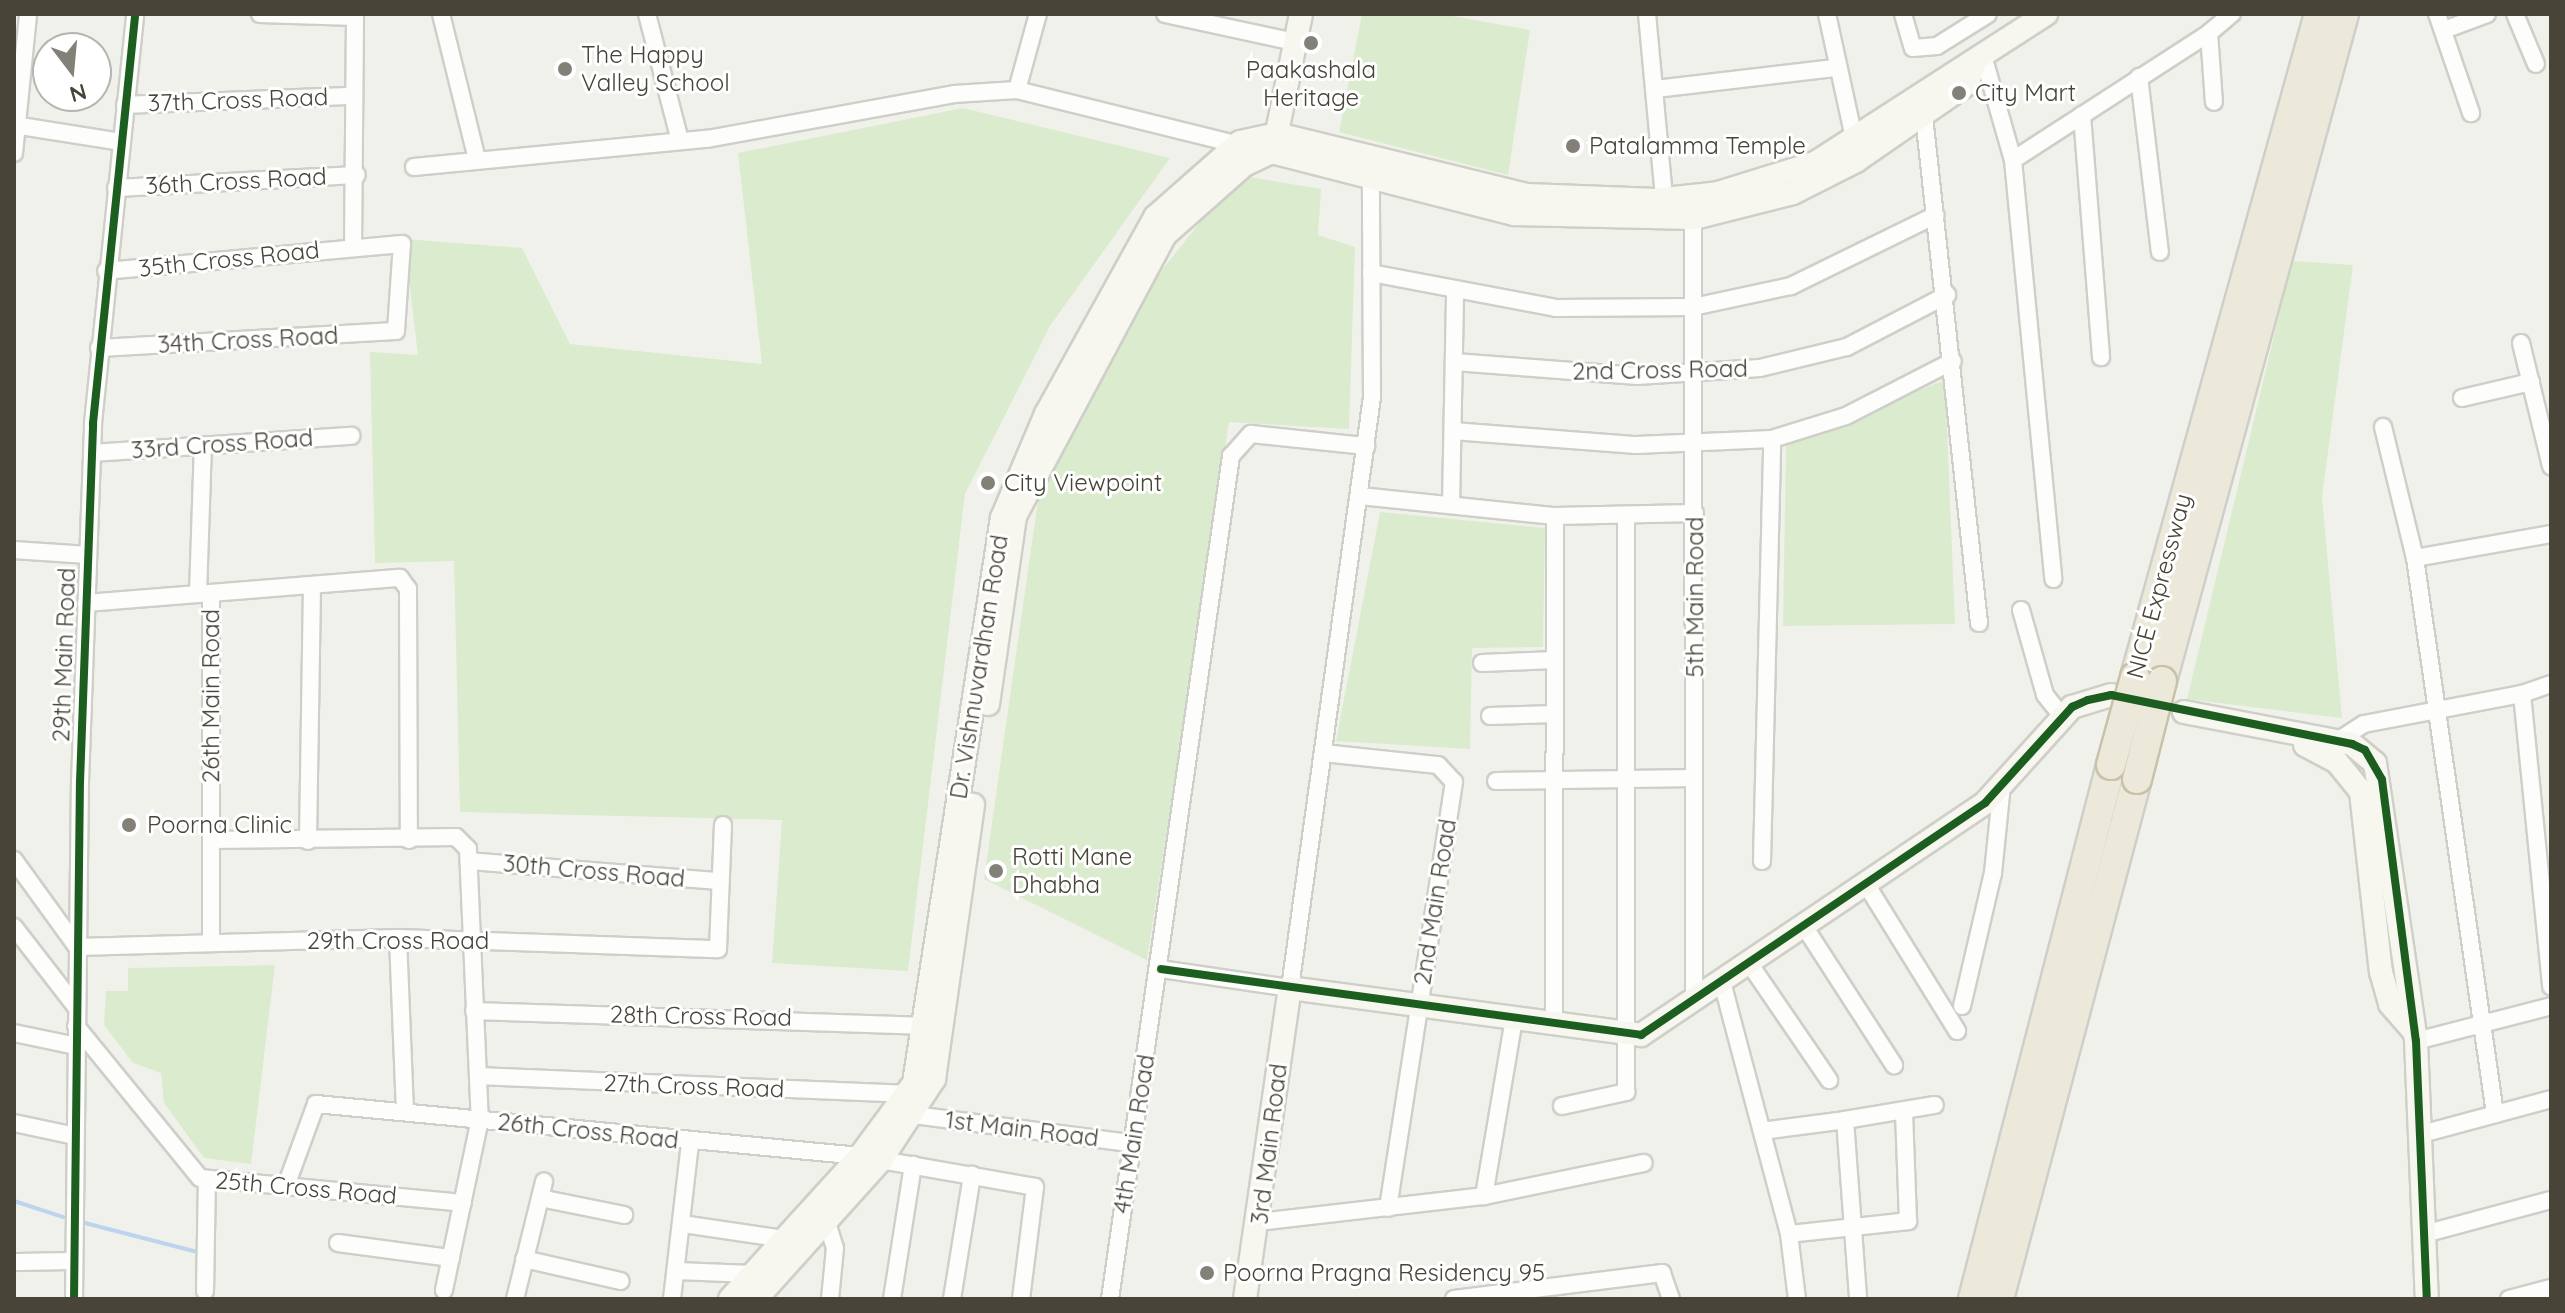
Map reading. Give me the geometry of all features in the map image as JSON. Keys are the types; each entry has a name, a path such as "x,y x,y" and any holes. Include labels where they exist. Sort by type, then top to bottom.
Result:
{"highway":[{"name":"NICE Expressway","path":"1999,1299 2137,779 2148,679 2319,14"},
{"name":"NICE Expressway","path":"1973,1299 2111,765 2148,679 2344,14"}],"main road":[{"path":"1262,146 1301,14"},
{"path":"1262,146 1528,195 1664,199 1693,207 1815,163 1957,69 1979,63 2040,16"},
{"path":"1262,146 1514,214 1693,207 1793,193 1924,116 1967,84 1979,63"},
{"name":"Dr. Vishnuvardhan Road","path":"911,1105 928,1026 1002,518 1046,414 1135,248 1155,217 1262,146"},
{"name":"Dr. Vishnuvardhan Road","path":"756,1299 826,1219 911,1105 941,1052 1015,516 1165,235 1262,146"},
{"path":"1290,988 1641,1035 1866,884 2002,785 2063,717 2111,695"},
{"path":"2184,712 2274,734 2323,751 2361,792 2381,972 2390,1004 2414,1035"},
{"path":"2274,734 2336,742 2365,750 2382,780 2414,1035 2427,1299"},
{"name":"3rd Main Road","path":"1245,1299 1259,1222 1290,988"},
{"name":"Dr. Vishnuvardhan Road","path":"730,1298 784,1239 870,1159"},
{"path":"730,1298 737,1299"}],"street":[{"path":"14,153 28,14"},
{"name":"29th Main Road","path":"74,1299 77,947 92,453 106,271 135,14"},
{"path":"260,14 355,15 352,96 357,175 353,248"},
{"path":"441,14 477,159"},
{"path":"647,14 684,136"},
{"path":"1017,90 1038,14"},
{"path":"1165,14 1294,42"},
{"path":"1647,14 1664,199"},
{"path":"1827,14 1833,68 1854,138"},
{"path":"1903,14 1913,48 1937,46 1988,14"},
{"path":"2013,160 2209,33 2232,14"},
{"path":"2437,14 2471,113"},
{"path":"2444,30 2487,14"},
{"path":"2515,14 2536,64"},
{"path":"2209,33 2214,102"},
{"path":"1979,63 2013,160 2053,579"},
{"path":"1655,89 1833,68"},
{"path":"2139,77 2160,252"},
{"path":"414,167 717,134 1017,90 1262,146"},
{"name":"37th Cross Road","path":"125,105 352,96"},
{"path":"2082,115 2101,357"},
{"path":"1924,116 1947,295 1979,623"},
{"path":"15,125 121,142"},
{"path":"1161,969 1290,988 1366,446 1371,174"},
{"name":"36th Cross Road","path":"116,188 357,175"},
{"name":"5th Main Road","path":"1693,207 1694,999"},
{"path":"1371,273 1556,308 1693,307 1791,286 1936,215"},
{"name":"35th Cross Road","path":"106,271 402,244 396,331"},
{"path":"1451,505 1455,289"},
{"name":"2nd Cross Road","path":"1455,362 1694,374 1806,361 1947,295"},
{"name":"34th Cross Road","path":"99,348 396,331"},
{"path":"2521,343 2551,466"},
{"path":"1453,431 1694,443 1772,439 1846,416 1953,361"},
{"path":"2462,398 2531,382"},
{"path":"2383,427 2415,558 2495,1114"},
{"name":"4th Main Road","path":"1110,1299 1131,1143 1161,969 1231,456 1251,434 1366,446"},
{"name":"33rd Cross Road","path":"92,453 351,436"},
{"path":"1762,861 1772,439"},
{"name":"26th Main Road","path":"203,446 211,943"},
{"path":"1360,496 1555,516 1695,513"},
{"path":"1562,1106 1626,1092 1621,1032 1621,780 1626,515"},
{"path":"1554,1024 1555,516"},
{"path":"2415,558 2551,534"},
{"path":"14,550 88,555"},
{"path":"86,603 312,588 400,578 408,589 409,840"},
{"path":"308,841 312,588"},
{"path":"2021,610 2045,695 2063,717"},
{"path":"1482,663 1555,660"},
{"path":"2336,742 2364,724 2522,694 2551,684"},
{"path":"2522,694 2551,987"},
{"path":"1490,716 1555,714"},
{"name":"2nd Main Road","path":"1323,753 1450,770 1388,1208"},
{"path":"1496,781 1694,778"},
{"path":"1962,1006 1993,873 2002,785"},
{"path":"720,881 723,825"},
{"path":"211,840 409,840 456,837 469,861 468,940 480,1119 444,1290"},
{"path":"14,860 77,947"},
{"name":"30th Cross Road","path":"469,861 720,881"},
{"name":"29th Cross Road","path":"77,947 398,938 718,949 720,881"},
{"path":"1866,884 1957,1031"},
{"path":"1804,926 1894,1065"},
{"path":"14,927 76,1007"},
{"path":"398,938 405,1112"},
{"path":"1749,963 1829,1080"},
{"path":"1722,982 1789,1234 1797,1299"},
{"path":"2414,1035 2483,1028 2551,1006"},
{"name":"28th Cross Road","path":"474,1011 928,1026"},
{"path":"1484,1196 1514,1019"},
{"name":"25th Cross Road","path":"76,1026 207,1179 463,1203"},
{"path":"14,1033 76,1046"},
{"name":"27th Cross Road","path":"479,1076 911,1105"},
{"path":"2418,1135 2551,1099"},
{"name":"26th Cross Road","path":"286,1186 316,1104 913,1165 1027,1184 1039,1195 1021,1299"},
{"name":"1st Main Road","path":"911,1105 1131,1143"},
{"path":"1762,1131 1935,1105"},
{"path":"1789,1234 1908,1221 1904,1111"},
{"path":"1845,1120 1850,1227 1858,1299"},
{"path":"14,1123 75,1136"},
{"path":"672,1299 690,1143"},
{"path":"1259,1222 1484,1196 1644,1163"},
{"path":"892,1299 913,1165"},
{"path":"952,1299 972,1175"},
{"path":"205,1291 207,1179"},
{"path":"515,1299 542,1190 624,1215"},
{"path":"2424,1234 2551,1200"},
{"path":"826,1219 835,1248 830,1299"},
{"path":"683,1224 784,1239"},
{"path":"338,1243 451,1258"},
{"path":"524,1259 621,1281"},
{"path":"14,1262 74,1261"},
{"path":"677,1271 752,1274"},
{"path":"1454,1299 1527,1295 1662,1273 1671,1299"},
{"path":"2509,1299 2551,1288"}],"green space":[{"path":"1362,14 1441,14 1530,30 1508,175 1339,132"},
{"path":"963,108 1170,158 1050,326 965,494 908,971 772,963 782,820 460,812 454,561 375,563 370,352 418,355 404,239 522,248 570,344 762,364 738,153"},
{"path":"1250,177 1321,189 1318,235 1355,247 1349,429 1229,422 1147,960 984,879 1038,500 1154,280 1213,206"},
{"path":"2292,261 2353,265 2322,497 2342,718 2187,699"},
{"path":"1945,380 1955,624 1783,626 1786,444"},
{"path":"1380,512 1545,528 1543,647 1472,648 1470,749 1336,741"},
{"path":"275,965 251,1164 204,1158 164,1103 161,1073 133,1063 104,1025 106,991 128,991 128,968"}],"waterway":[{"path":"14,1201 63,1217"},
{"path":"85,1223 197,1252"}],"cycle path":[{"path":"74,1299 80,782 93,423 135,14"},
{"path":"1161,969 1641,1035 1985,803 2072,707 2088,700 2111,695 2352,744 2365,750 2382,780 2416,1041 2427,1299"}],"place":[{"name":"Paakashala Heritage","path":"1311,43"},
{"name":"The Happy Valley School","path":"565,69"},
{"name":"City Mart","path":"1959,93"},
{"name":"Patalamma Temple","path":"1573,146"},
{"name":"City Viewpoint","path":"988,483"},
{"name":"Poorna Clinic","path":"129,825"},
{"name":"Rotti Mane Dhabha","path":"996,871"},
{"name":"Poorna Pragna Residency 95","path":"1207,1273"}]}
